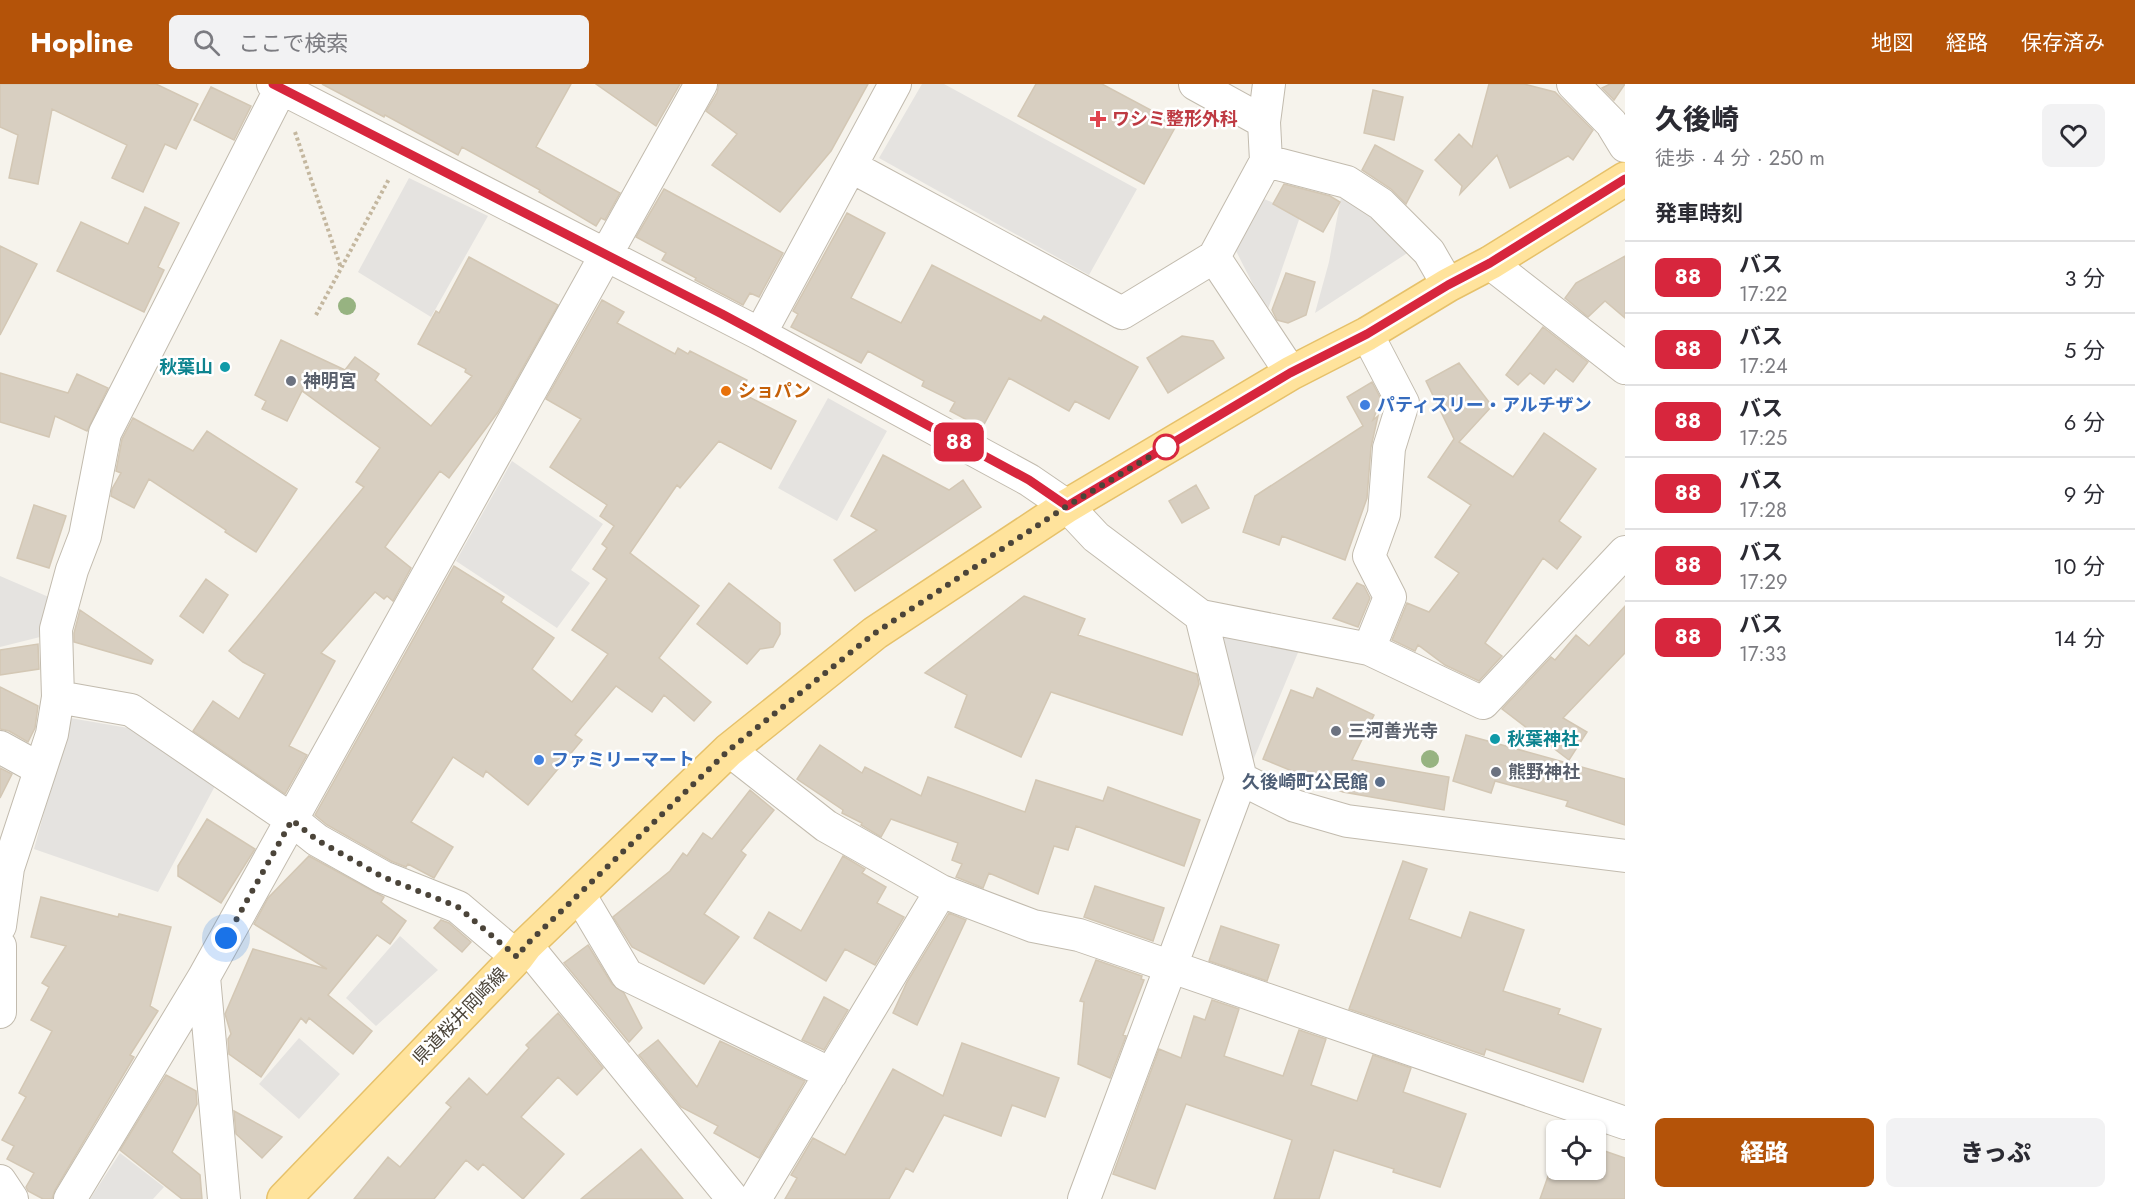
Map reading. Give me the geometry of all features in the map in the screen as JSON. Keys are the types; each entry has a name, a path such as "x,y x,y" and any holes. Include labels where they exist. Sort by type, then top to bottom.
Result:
{"main road":[{"name":"県道桜井岡崎線","path":"284,1199 521,951 729,750 875,633 1067,506 1290,373 1367,334 1448,285 1490,263 1625,178"}],"street":[{"path":"70,1199 204,977 701,84"},
{"path":"760,334 895,84"},
{"path":"1195,84 1264,122"},
{"path":"852,167 1122,313 1214,257 1266,161 1264,122 1269,84"},
{"path":"1573,84 1611,123 1625,146"},
{"path":"0,926 8,868 52,734 58,697 56,629 72,570 85,536 105,433 279,85 403,152 760,334 1029,480 1067,506 1096,537 1201,616 1369,649 1483,703 1620,568"},
{"path":"1266,161 1347,182 1381,204 1429,252 1448,285"},
{"path":"1214,257 1290,373"},
{"path":"1490,263 1625,368"},
{"path":"1367,334 1403,403 1389,448 1384,514 1369,556 1390,597 1369,649"},
{"path":"1084,1199 1241,779 1201,616"},
{"path":"58,697 131,711 292,820 317,840 383,877 458,907 521,951 733,1199"},
{"path":"0,747 40,769"},
{"path":"729,750 826,826 941,891 1033,926 1079,935 1625,1123"},
{"path":"1241,779 1295,806 1347,821 1625,856"},
{"path":"755,1199 941,891"},
{"path":"579,894 627,975 831,1074"},
{"path":"0,946 0,1012"},
{"path":"204,977 224,1199"},
{"path":"0,1181 12,1199"}],"path":[{"path":"279,85 342,268"},
{"path":"316,315 403,152"}],"shaded area":[{"path":"922,84 944,84 1137,189 1089,275 879,158"},
{"path":"409,178 488,216 431,317 358,272"},
{"path":"1343,186 1412,250 1315,313 1329,262"},
{"path":"1259,197 1301,214 1267,312 1233,245"},
{"path":"828,398 887,431 837,521 778,488"},
{"path":"512,461 603,524 571,570 590,583 557,628 456,561"},
{"path":"0,576 51,598 40,637 0,647"},
{"path":"1216,629 1302,643 1252,763"},
{"path":"70,718 140,730 215,786 158,892 34,849"},
{"path":"400,936 438,970 376,1026 346,998"},
{"path":"299,1038 340,1074 299,1119 259,1084"},
{"path":"120,1153 164,1187 153,1199 90,1199"}],"building":[{"path":"0,84 156,84 198,104 176,149 165,144 143,192 112,178 127,145 52,109 38,184 9,178 18,135 0,127"},
{"path":"322,84 571,84 536,147 620,193 605,220 601,218 596,226 539,192 540,190 462,147 458,155"},
{"path":"596,84 680,84 656,126"},
{"path":"719,84 868,84 831,151 780,212 712,165 737,134 706,111 717,93"},
{"path":"1036,84 1102,84 1177,124 1144,184 1018,116"},
{"path":"1489,84 1524,84 1555,92 1593,130 1573,160 1568,156 1510,188 1497,155 1460,194 1462,186 1435,160 1459,134 1472,147"},
{"path":"1610,84 1625,84 1614,100 1602,88"},
{"path":"211,87 251,106 234,140 194,120"},
{"path":"1373,90 1403,97 1394,140 1364,133"},
{"path":"1375,145 1423,171 1406,204 1391,189 1362,170"},
{"path":"1284,184 1330,196 1340,202 1323,232 1273,204"},
{"path":"664,189 783,253 759,297 750,293 743,305 662,260 666,253 636,237"},
{"path":"145,207 179,223 158,267 164,270 144,312 57,271 81,222 128,244"},
{"path":"847,213 885,233 851,298 901,323 932,265 1041,321 1044,316 1138,367 1109,419 1075,401 1069,411 1009,378 982,428 950,411 955,402 922,386 924,381 868,351 861,363 791,327 798,314 793,311"},
{"path":"0,246 37,264 0,335"},
{"path":"1625,256 1625,318 1605,301 1588,317 1565,298 1576,283"},
{"path":"469,257 558,305 498,412 449,478 440,471 385,547 411,568 393,601 387,596 384,599 375,592 321,653 335,661 289,746 307,755 285,794 193,731 213,701 239,719 265,674 229,651 364,487 356,482 380,448 302,391 287,421 262,409 266,401 255,395 281,340 345,370 355,357 379,374 375,380 431,426 472,376 465,372 466,369 418,344 436,311 439,313"},
{"path":"1286,273 1315,282 1306,315 1288,323 1277,320 1272,310"},
{"path":"602,300 624,312 617,323 675,354 678,348 688,354 690,351 747,380 741,393 796,421 771,469 719,441 680,488 677,485 630,553 699,606 659,658 711,702 694,721 664,695 652,712 616,686 575,735 582,740 528,805 486,771 483,777 453,757 411,822 453,847 434,878 408,864 406,867 391,861 327,825 315,815 454,566 504,597 501,602 554,638 532,669 572,702 608,654 572,630 607,579 593,569 607,548 602,544 614,526 600,516 607,505 550,467 581,419 546,399"},
{"path":"1543,327 1588,362 1573,382 1556,369 1544,384 1530,373 1518,385 1506,375"},
{"path":"1182,336 1213,341 1224,358 1168,393 1147,358"},
{"path":"1459,363 1492,406 1459,442 1513,477 1544,433 1596,469 1559,521 1581,537 1557,569 1543,558 1485,643 1502,656 1479,681 1445,665 1418,645 1415,651 1392,640 1407,603 1429,612 1459,573 1435,557 1471,505 1428,477 1454,439 1426,381"},
{"path":"0,373 68,393 77,374 108,388 87,431 55,416 49,437 0,422"},
{"path":"1372,382 1381,399 1373,420 1378,416 1371,447 1367,498 1345,560 1282,536 1279,545 1243,532 1255,496 1363,426 1347,397"},
{"path":"133,418 193,451 207,431 297,489 256,552 149,479 134,508 111,496 112,489 121,473 116,471 122,439"},
{"path":"883,455 949,490 963,480 981,507 855,591 834,560 877,530 851,516"},
{"path":"1196,485 1209,508 1182,523 1169,501"},
{"path":"34,505 66,516 49,568 17,558"},
{"path":"206,579 228,595 203,633 180,616"},
{"path":"729,583 780,623 780,634 773,647 760,649 747,664 697,624"},
{"path":"1357,583 1364,586 1370,598 1358,627 1333,618"},
{"path":"1024,596 1085,619 1078,635 1197,674 1199,684 1182,735 1051,692 1021,757 955,727 967,695 925,673"},
{"path":"1625,606 1625,653 1563,718 1587,732 1569,760 1502,709 1551,657 1555,660 1576,635 1589,646"},
{"path":"80,610 153,660 151,664 74,642"},
{"path":"38,644 39,669 0,675 0,650"},
{"path":"0,687 38,706 35,728 28,742 9,731 0,729"},
{"path":"1317,688 1374,715 1352,760 1449,777 1444,810 1343,792 1263,759 1291,690 1313,698"},
{"path":"1466,735 1625,779 1625,825 1566,806 1568,801 1495,781 1491,793 1453,781"},
{"path":"820,745 862,773 865,767 921,796 928,777 1025,812 1036,780 1103,801 1108,787 1200,820 1184,866 1076,826 1068,850 1054,846 1038,894 989,873 983,888 956,877 962,864 952,860 958,843 891,819 881,837 861,825 862,823 842,813 843,810 797,779"},
{"path":"0,768 12,774 0,798"},
{"path":"750,790 774,810 741,851 746,855 704,914 739,937 704,984 632,947 613,917 670,871 683,853 687,856 703,833 712,839"},
{"path":"207,819 255,849 221,903 178,876 178,866"},
{"path":"309,856 384,897 381,902 406,921 390,944 377,935 328,995 372,1031 353,1054 309,1018 306,1023 301,1018 261,1077 229,1054 228,1039 231,1034 225,1014 253,949 327,969 254,924 268,898"},
{"path":"843,856 865,869 862,873 886,887 877,903 904,917 875,965 845,949 826,981 754,938 769,912 801,931"},
{"path":"1403,861 1427,869 1409,919 1461,938 1470,912 1524,930 1503,991 1560,1009 1558,1014 1601,1029 1583,1082 1486,1049 1484,1055 1349,1009"},
{"path":"1095,886 1164,908 1153,941 1084,917"},
{"path":"41,897 118,917 119,914 171,927 150,1006 158,1011 130,1055 134,1057 55,1190 52,1199 43,1199 28,1191 26,1187 34,1173 7,1159 14,1146 2,1140 26,1097 19,1093 52,1031 31,1020 49,987 42,983 66,946 31,937"},
{"path":"949,913 966,920 917,1025 893,1013 907,982"},
{"path":"441,920 449,923 471,942 462,952 434,928"},
{"path":"1221,926 1279,945 1267,981 1209,961"},
{"path":"588,945 612,984 624,993 642,1028 629,1042 564,963"},
{"path":"1096,960 1142,976 1141,979 1144,980 1123,1035 1126,1036 1110,1078 1078,1064 1084,1002 1080,1001"},
{"path":"824,997 848,1010 824,1050 802,1040"},
{"path":"1212,1000 1239,1009 1224,1056 1283,1076 1299,1030 1326,1039 1311,1085 1357,1101 1373,1055 1411,1068 1403,1092 1466,1114 1440,1187 1393,1172 1394,1169 1334,1150 1319,1199 1274,1199 1292,1140 1186,1104 1155,1189 1113,1174 1159,1049 1181,1058 1194,1016 1205,1020"},
{"path":"558,1013 603,1068 577,1095 558,1077 521,1117 564,1154 523,1199 483,1164 478,1170 466,1160 434,1199 354,1199 388,1157 400,1167 451,1107 446,1103 469,1078 487,1095 529,1048 526,1045"},
{"path":"658,1040 697,1087 720,1041 805,1081 759,1158 714,1133 718,1126 681,1107 639,1055"},
{"path":"962,1043 1059,1078 1045,1117 1012,1105 1001,1136 944,1115 913,1172 906,1168 889,1199 785,1199 797,1178 791,1175 813,1138 845,1155 893,1069 943,1096"},
{"path":"166,1075 196,1091 197,1104 172,1152 200,1175 202,1199 182,1199 120,1150"},
{"path":"234,1111 282,1137 262,1158 236,1134"},
{"path":"641,1149 683,1199 581,1199"},
{"path":"1606,1151 1625,1158 1625,1199 1540,1199 1547,1180 1606,1180"}],"bus line":[{"name":"88","path":"273,84 760,334 1029,480 1067,506 1290,373 1367,334 1448,285 1490,263 1625,179"}],"place":[{"name":"ワシミ整形外科","path":"1098,119"},
{"name":"秋葉山","path":"225,367"},
{"name":"神明宮","path":"291,381"},
{"name":"ショパン","path":"726,391"},
{"name":"パティスリー・アルチザン","path":"1365,405"},
{"name":"三河善光寺","path":"1336,731"},
{"name":"秋葉神社","path":"1495,739"},
{"name":"ファミリーマート","path":"539,760"},
{"name":"熊野神社","path":"1496,772"},
{"name":"久後崎町公民館","path":"1380,782"}],"route":[{"path":"226,938 292,820 317,840 383,877 458,907 517,957 526,945 729,750 875,633 1067,506 1168,446 1166,447"}]}
